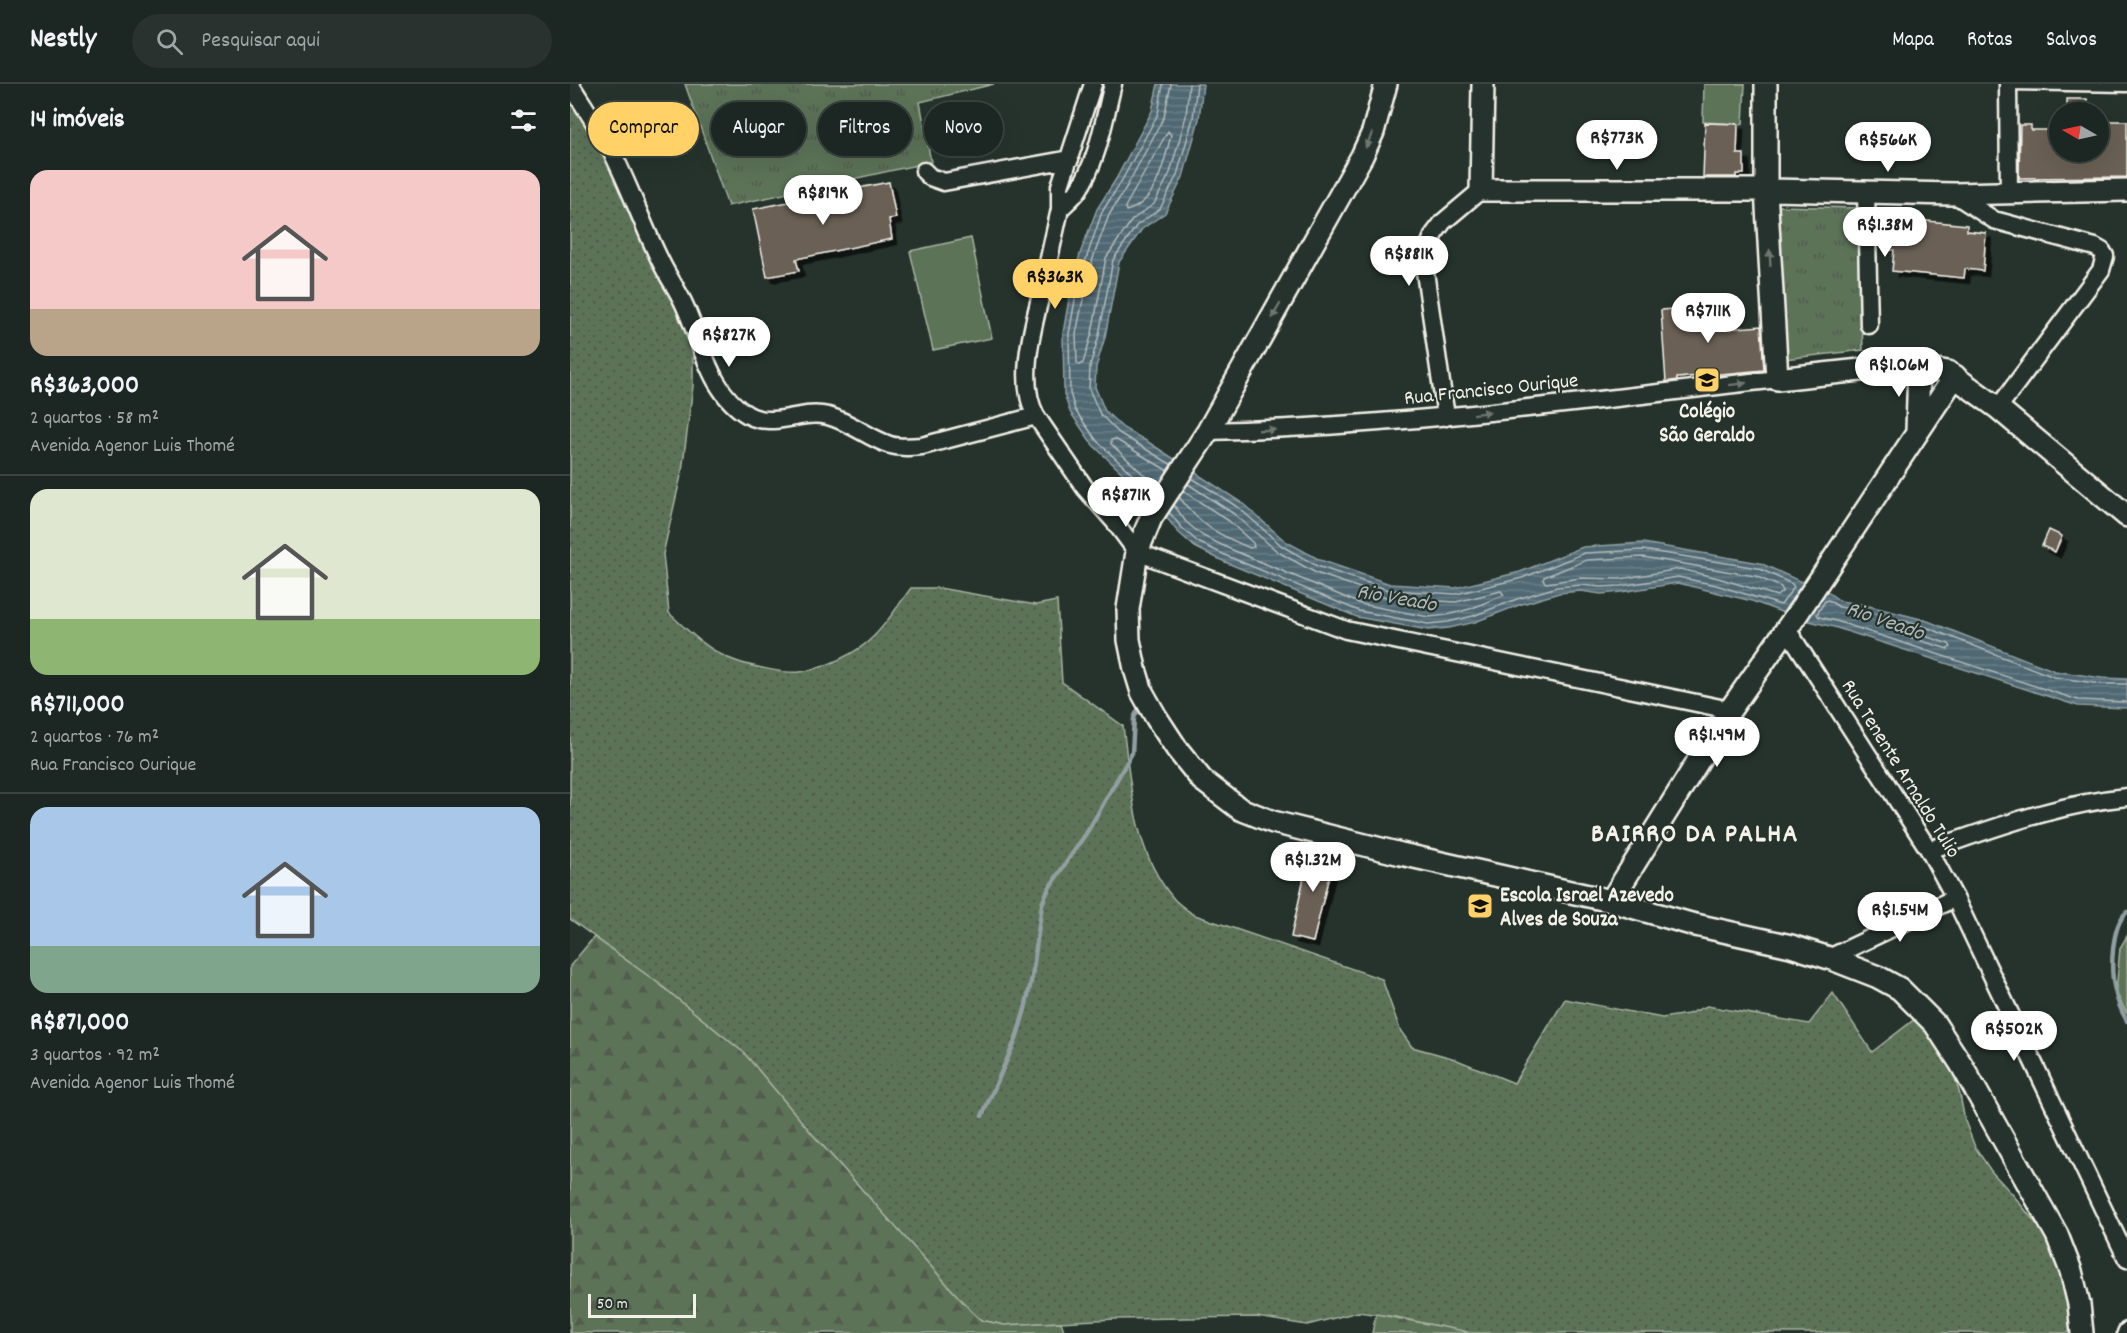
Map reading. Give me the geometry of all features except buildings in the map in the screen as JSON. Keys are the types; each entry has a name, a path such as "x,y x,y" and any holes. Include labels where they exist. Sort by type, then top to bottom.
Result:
{"street":[{"path":"570,84 592,117 611,152 660,262 694,325 713,375 736,406 758,419 773,421 808,414 825,415 841,419 890,445 905,447 922,446 1036,416"},
{"path":"1094,84 1060,186 1060,209 1029,346 1028,380 1031,408 1036,416 1085,488 1137,552 1346,630 1730,710"},
{"path":"1060,209 1077,193 1096,151 1113,84"},
{"path":"1386,84 1376,123 1362,156 1208,431 1151,518 1137,552 1128,609 1129,640 1142,692 1177,749 1202,780 1240,809 1273,822 1611,901 1691,924 1791,946 1878,977 1900,989 1935,1024 1961,1064 2057,1235 2071,1271 2079,1304 2082,1333"},
{"path":"1483,84 1487,190"},
{"path":"1487,190 1497,84"},
{"path":"1752,84 1759,190 1777,379 1897,366 1919,366 1942,370 1955,376 1998,408 2127,516"},
{"path":"1759,190 1766,84"},
{"path":"2008,85 2009,194"},
{"path":"924,171 930,177 944,182 1070,159"},
{"path":"1446,417 1425,272 1428,248 1443,222 1487,190 1759,190 1954,194 2127,190"},
{"path":"1866,192 1869,325"},
{"path":"1954,194 1994,220 2095,248 2102,251 2105,256 2101,270 1998,408"},
{"path":"1917,431 1919,366"},
{"path":"1611,901 1730,710 1791,623 1955,376"},
{"name":"Rua Francisco Ourique","path":"1208,431 1274,430 1446,417 1777,379"},
{"name":"Rua Tenente Arnaldo Tulio","path":"1791,623 1929,850 1955,898 2127,1259"},
{"path":"1929,850 2056,808 2127,797"},
{"path":"1829,958 1955,898"}],"lane":[{"path":"2008,85 2127,87"}],"green space":[{"path":"570,84 588,121 588,156 605,156 693,343 693,386 682,471 663,554 669,613 692,634 718,653 736,661 768,669 800,672 819,668 840,659 867,642 884,625 911,588 939,588 1036,605 1057,601 1062,682 1123,726 1132,795 1142,839 1160,881 1176,901 1192,914 1382,979 1400,1030 1412,1047 1452,1058 1514,1083 1565,999 1662,1018 1688,1014 1707,1006 1809,1024 1833,993 1872,1052 1924,1012 1950,1060 1965,1121 1975,1147 1991,1171 2066,1261 2076,1333 1469,1333 1396,1317 1358,1312 1307,1325 1257,1317 1115,1319 1004,1325 981,1320 813,1135 744,1053 658,983 570,919"},
{"path":"685,84 994,84 920,102 924,124 924,156 930,156 931,162 728,206 699,124 699,102 691,102"},
{"path":"1704,84 1745,84 1743,124 1703,122"},
{"path":"1778,206 1858,208 1863,350 1784,359"},
{"path":"971,238 992,338 933,350 910,251"},
{"path":"2127,936 2127,1014 2116,992 2120,948"},
{"path":"594,937 658,983 744,1053 813,1135 981,1320 1004,1325 1061,1322 1065,1333 570,1333 570,966"},
{"path":"1376,1314 1464,1331 1469,1333 1372,1333"}],"water":[{"name":"Rio Veado","path":"1158,84 1203,84 1199,119 1183,177 1165,213 1142,229 1119,262 1105,337 1096,367 1095,387 1105,411 1123,428 1242,503 1285,541 1320,560 1390,584 1455,588 1520,572 1583,547 1643,543 1760,563 1804,583 1784,613 1752,601 1678,583 1601,594 1581,591 1559,593 1475,622 1428,630 1357,617 1225,562 1195,547 1177,531 1160,509 1093,445 1070,412 1064,394 1063,333 1072,282 1081,251 1097,209 1116,179 1152,111"},
{"path":"1825,590 1840,601 1925,620 2055,671 2127,679 2127,708 2078,706 1834,627 1805,620"}],"waterway":[{"path":"982,1116 1016,1039 1025,1009 1042,904 1049,888 1089,829 1132,753 1134,718 1138,710"},
{"path":"2127,912 2118,927 2112,960 2113,982 2127,1021"}],"place":[{"name":"Colégio São Geraldo","path":"1707,380"},
{"name":"Escola Israel Azevedo Alves de Souza","path":"1480,906"}],"district":[{"name":"BAIRRO DA PALHA","path":"1695,832"}]}
